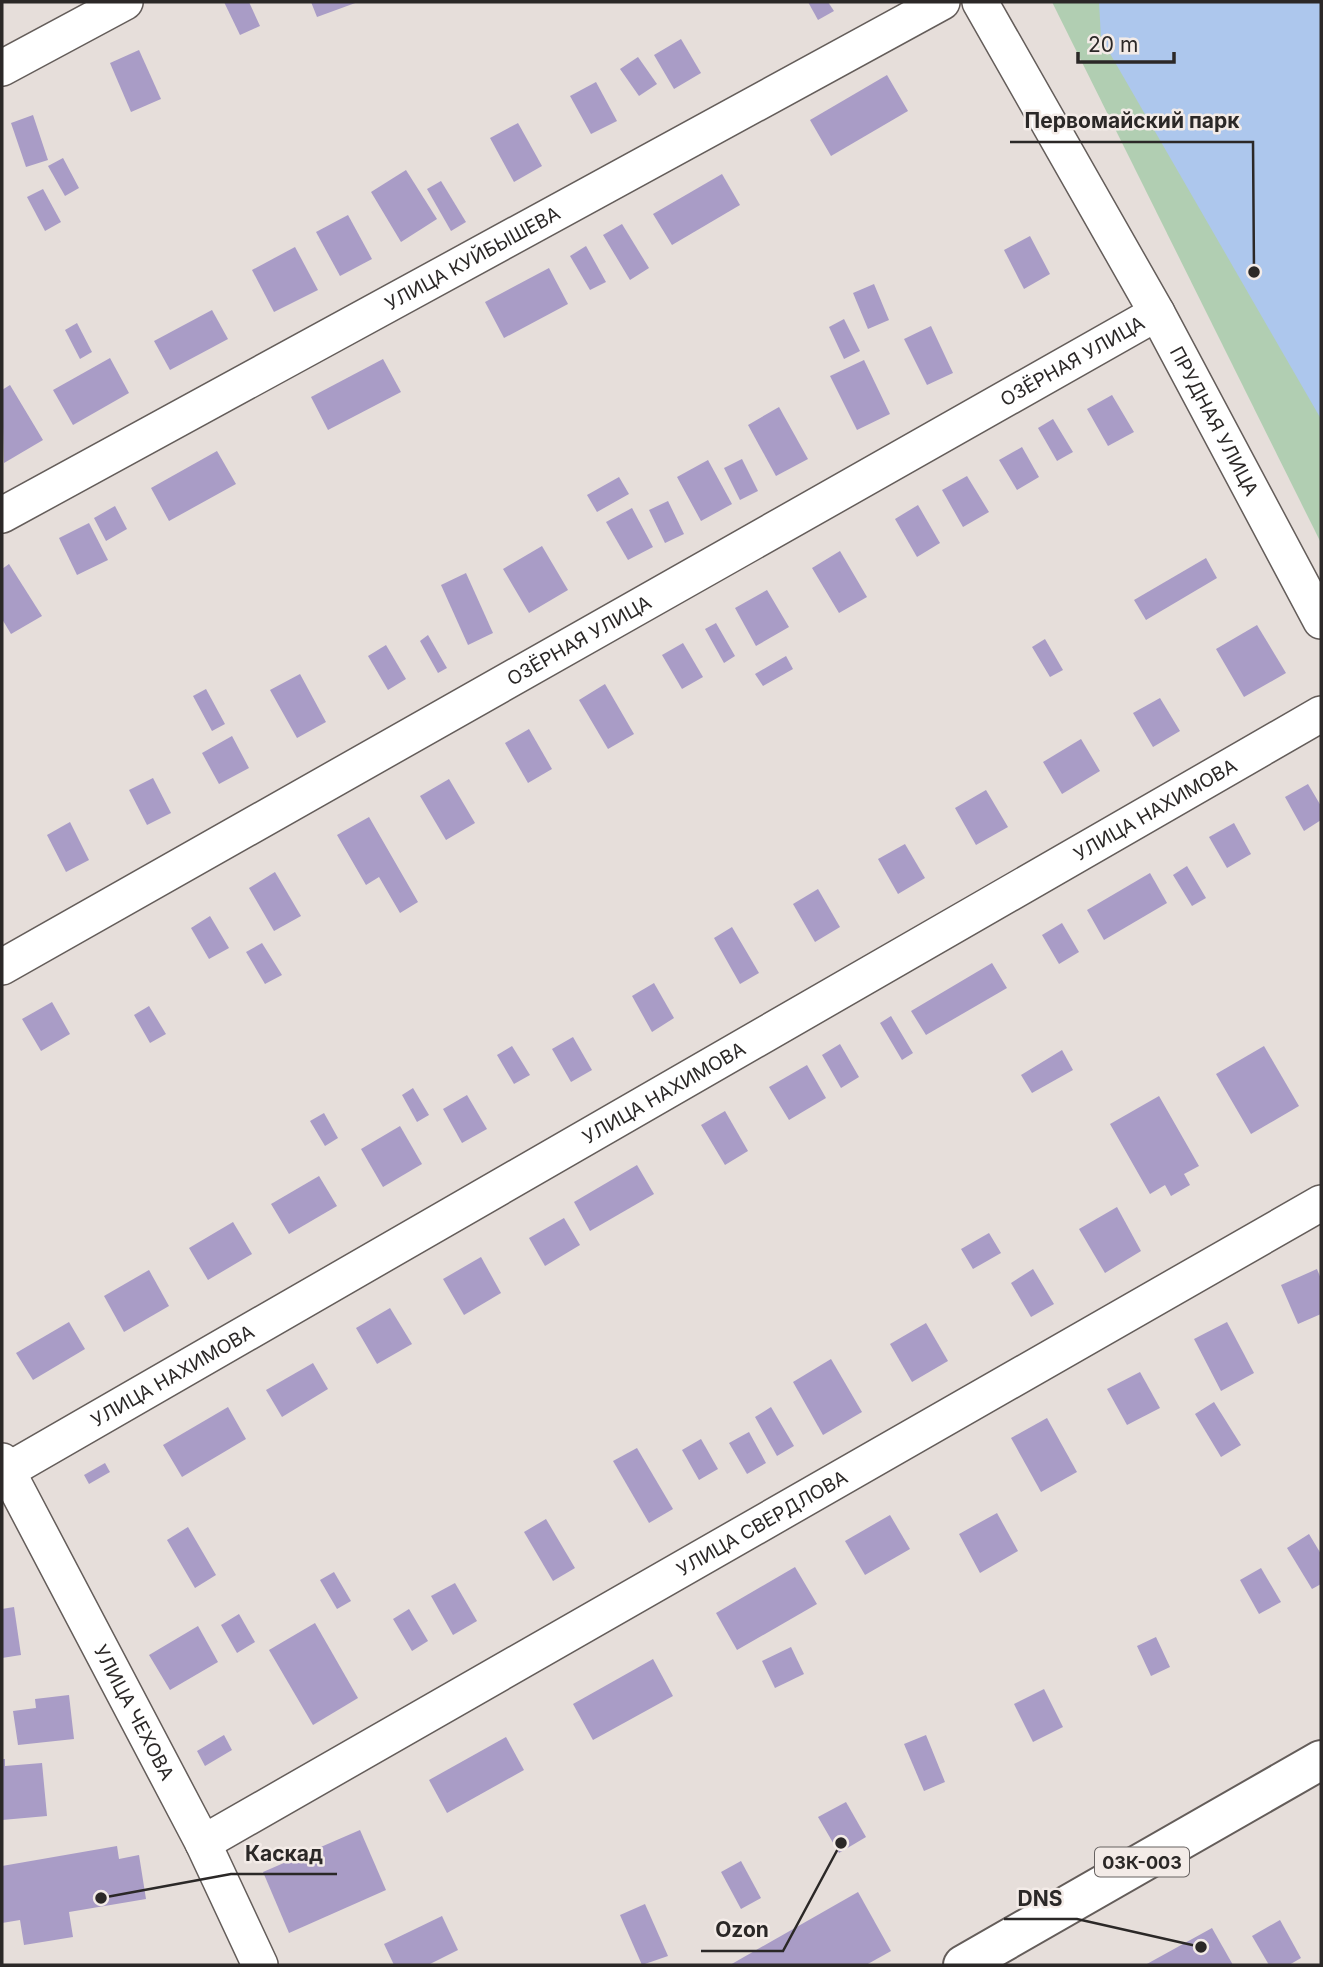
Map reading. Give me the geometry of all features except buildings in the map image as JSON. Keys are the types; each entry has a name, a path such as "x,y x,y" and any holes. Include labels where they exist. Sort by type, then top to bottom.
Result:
{"main road":[{"name":"03К-003","path":"963,1965 1321,1760"}],"street":[{"path":"2,68 124,2"},
{"name":"УЛИЦА КУЙБЫШЕВА","path":"2,515 942,2"},
{"name":"ПРУДНАЯ УЛИЦА","path":"980,2 1157,313 1321,621"},
{"name":"ОЗЁРНАЯ УЛИЦА","path":"2,967 1157,313"},
{"name":"УЛИЦА НАХИМОВА","path":"4,1466 1321,714"},
{"name":"УЛИЦА СВЕРДЛОВА","path":"203,1843 1321,1203"},
{"name":"УЛИЦА ЧЕХОВА","path":"4,1466 203,1843 260,1965"}],"green space":[{"path":"1052,2 1321,2 1321,543"}],"water":[{"path":"1099,2 1321,2 1321,419 1101,38"}],"place":[{"name":"Первомайский парк","path":"1254,272"},
{"name":"Ozon","path":"841,1843"},
{"name":"Каскад","path":"101,1898"},
{"name":"DNS","path":"1201,1947"}]}
